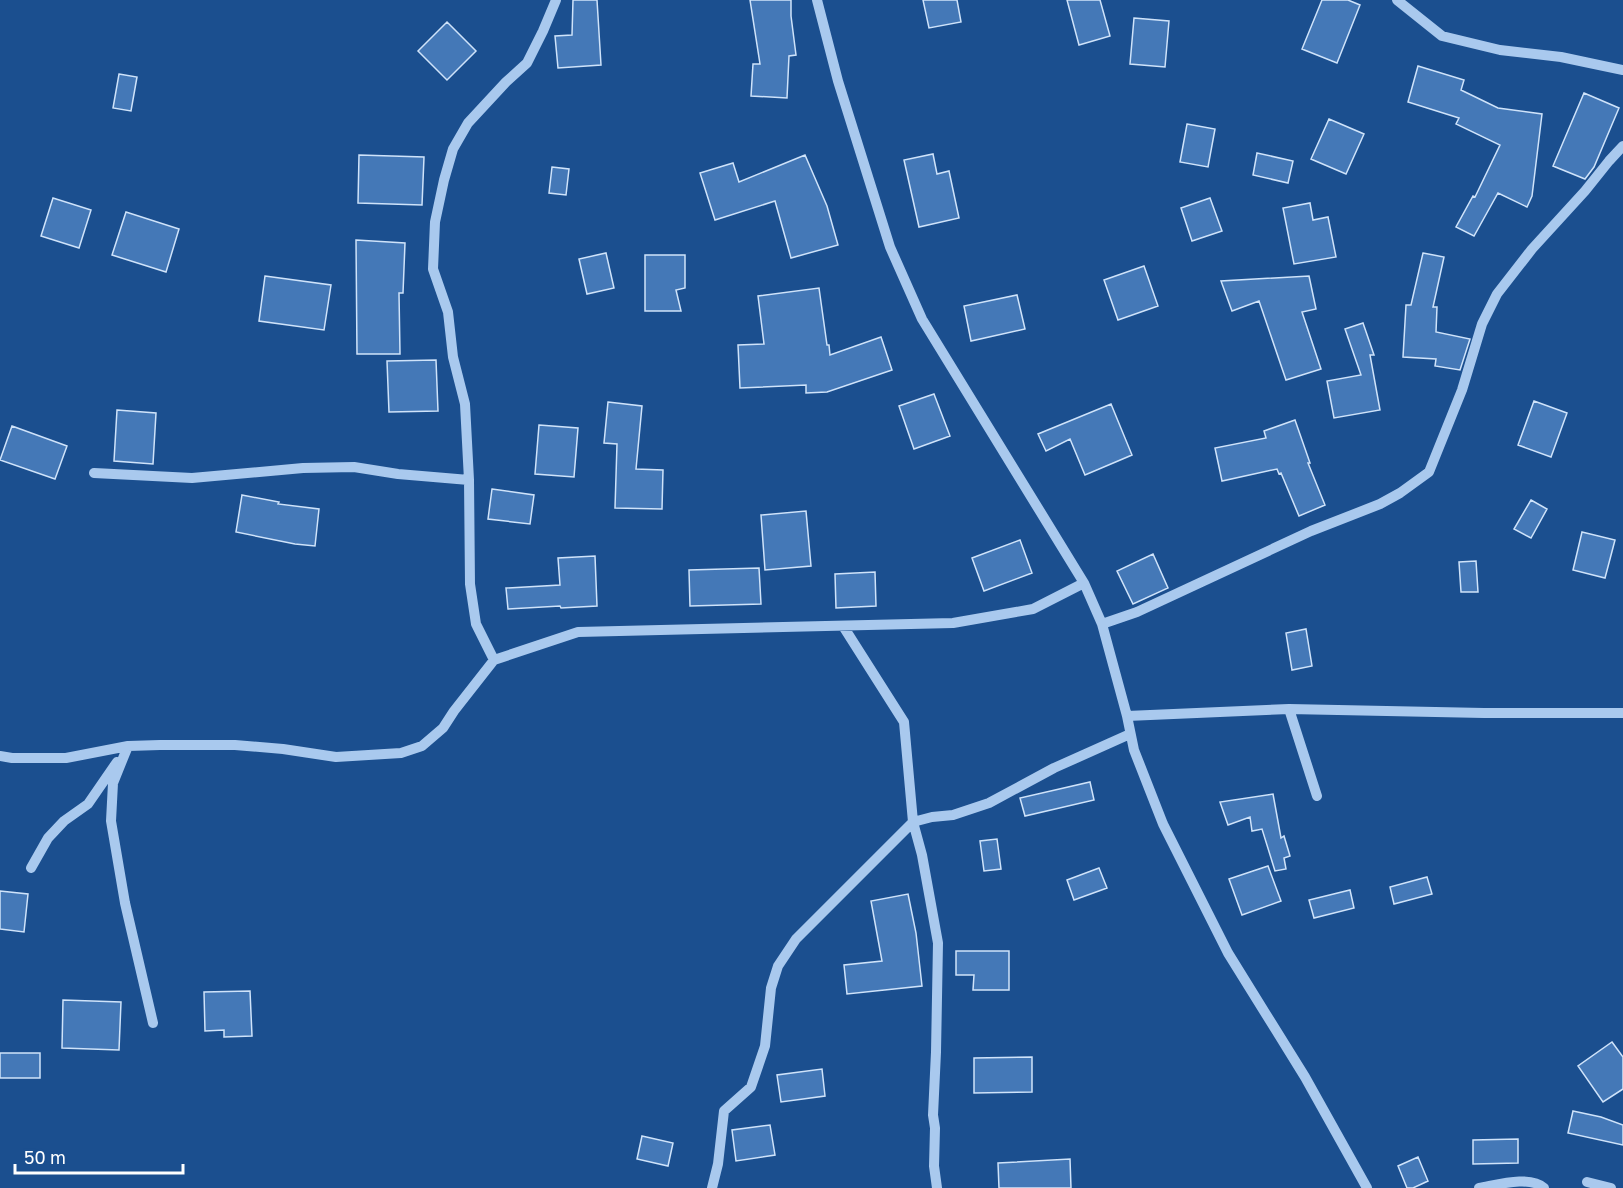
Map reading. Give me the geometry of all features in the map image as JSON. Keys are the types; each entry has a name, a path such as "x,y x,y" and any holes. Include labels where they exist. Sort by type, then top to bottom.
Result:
{"street":[{"path":"494,660 476,624 470,584 469,480 465,404 453,357 448,312 434,269 435,222 453,149 468,123 527,63 556,0"},
{"path":"817,0 838,81 890,247 922,319 1084,583 1102,624 1134,750 1163,824 1228,953 1305,1077 1367,1188"},
{"path":"1397,0 1442,36 1500,50 1561,57 1623,70"},
{"path":"1102,624 1137,612 1311,531 1380,504 1429,472 1462,390 1482,324 1497,294 1532,249 1586,191 1608,161 1623,146"},
{"path":"94,473 192,478 303,468 354,467 408,476 469,480"},
{"path":"0,756 66,758 128,746 235,745 336,757 401,753 422,746 443,728 494,660 578,632 952,623 1033,609 1084,583"},
{"path":"843,626 904,722 913,822 922,855 938,943 933,1115 937,1188"},
{"path":"1127,716 1289,709 1623,713"},
{"path":"1289,709 1317,796"},
{"path":"712,1188 718,1164 724,1111 751,1087 765,1046 771,988 778,966 796,939 913,822 953,815 988,803 1054,768 1130,734"},
{"path":"31,868 48,838 64,821 88,804 128,746"},
{"path":"128,746 113,783 111,821 125,903 153,1023"},
{"path":"1479,1188 1528,1180 1544,1188"},
{"path":"1587,1182 1611,1188"}],"building":[{"path":"573,0 597,0 601,65 558,68 555,36 572,35"},
{"path":"750,0 791,0 796,55 789,56 787,98 751,96 753,64 760,64"},
{"path":"923,0 957,0 961,22 929,28"},
{"path":"1067,0 1100,0 1110,36 1079,45"},
{"path":"1322,0 1348,0 1360,5 1337,63 1302,49"},
{"path":"1134,18 1169,21 1165,67 1130,64"},
{"path":"447,22 476,51 447,80 418,51"},
{"path":"1418,66 1464,80 1461,90 1498,108 1542,114 1532,196 1527,207 1498,193 1474,236 1456,227 1473,196 1475,197 1500,145 1456,124 1459,118 1408,102"},
{"path":"119,74 137,77 131,111 113,108"},
{"path":"1584,93 1619,108 1594,167 1585,179 1553,166"},
{"path":"1329,119 1364,134 1346,174 1311,159"},
{"path":"1187,124 1215,129 1208,167 1180,162"},
{"path":"1257,153 1293,161 1288,183 1253,175"},
{"path":"933,154 937,174 949,171 959,218 919,227 904,160"},
{"path":"359,155 424,157 422,205 358,203"},
{"path":"805,155 827,206 838,245 791,258 775,201 715,220 700,173 733,163 739,182"},
{"path":"552,167 569,169 566,195 549,193"},
{"path":"53,198 91,210 79,248 41,236"},
{"path":"1210,198 1222,231 1192,241 1181,208"},
{"path":"1310,203 1313,220 1328,217 1336,257 1294,264 1283,208"},
{"path":"126,212 179,229 166,272 112,255"},
{"path":"356,240 405,243 403,293 399,293 400,354 357,354"},
{"path":"606,253 614,288 587,294 579,259"},
{"path":"1423,253 1444,257 1433,307 1437,307 1436,332 1470,339 1460,370 1435,366 1436,359 1403,357 1406,305 1411,305"},
{"path":"645,255 685,255 685,288 676,290 681,311 645,311"},
{"path":"1144,266 1158,306 1118,320 1104,280"},
{"path":"265,276 331,285 324,330 259,321"},
{"path":"1309,276 1316,309 1302,312 1321,369 1286,380 1259,301 1232,311 1221,281"},
{"path":"819,288 830,355 881,337 892,370 827,392 806,393 806,385 740,388 738,345 764,344 758,296"},
{"path":"1017,295 1025,329 971,341 964,306"},
{"path":"1363,323 1374,355 1370,355 1380,410 1334,418 1327,381 1361,375 1345,329"},
{"path":"436,360 438,411 389,412 387,361"},
{"path":"934,394 950,436 914,449 899,406"},
{"path":"1534,401 1567,413 1551,457 1518,445"},
{"path":"608,402 642,406 636,469 663,470 662,509 615,508 617,444 604,443"},
{"path":"1111,404 1132,455 1085,475 1070,439 1046,451 1038,434"},
{"path":"117,410 156,413 153,464 114,461"},
{"path":"1295,420 1310,463 1308,463 1325,505 1299,516 1281,473 1279,474 1277,469 1222,481 1215,448 1266,438 1264,431"},
{"path":"539,425 578,428 574,477 535,474"},
{"path":"12,426 67,446 55,479 0,460"},
{"path":"492,489 534,495 530,524 488,519"},
{"path":"242,495 279,502 278,504 319,509 315,546 236,532"},
{"path":"1531,500 1547,509 1531,538 1514,529"},
{"path":"806,511 811,566 765,570 761,515"},
{"path":"1582,532 1615,540 1605,578 1573,570"},
{"path":"1020,540 1032,573 984,591 972,558"},
{"path":"1153,554 1168,588 1133,604 1117,571"},
{"path":"595,556 597,606 508,609 506,588 560,585 558,558"},
{"path":"1476,561 1478,592 1461,592 1459,562"},
{"path":"759,568 761,604 690,606 689,570"},
{"path":"875,572 876,606 836,608 835,574"},
{"path":"1306,629 1312,666 1292,670 1286,633"},
{"path":"1090,782 1094,800 1025,816 1020,798"},
{"path":"1273,794 1281,838 1284,836 1290,856 1284,858 1286,869 1275,871 1262,829 1252,831 1250,817 1228,825 1220,802"},
{"path":"997,839 1001,869 984,871 980,841"},
{"path":"1268,866 1281,901 1242,915 1229,879"},
{"path":"1099,868 1107,888 1074,900 1067,880"},
{"path":"1427,877 1432,894 1394,904 1390,887"},
{"path":"1350,890 1354,908 1314,918 1309,900"},
{"path":"0,891 28,894 24,932 0,929"},
{"path":"908,894 916,933 922,986 847,994 844,965 882,961 871,901"},
{"path":"956,951 1009,951 1009,990 973,990 974,975 956,975"},
{"path":"250,991 252,1036 224,1037 224,1030 205,1031 204,992"},
{"path":"63,1000 121,1002 119,1050 62,1048"},
{"path":"1612,1042 1623,1057 1623,1089 1603,1102 1578,1066"},
{"path":"0,1053 40,1053 40,1078 0,1078"},
{"path":"1032,1057 1032,1092 974,1093 974,1058"},
{"path":"822,1069 825,1096 781,1102 777,1075"},
{"path":"1573,1111 1623,1125 1623,1145 1568,1133"},
{"path":"770,1125 775,1155 736,1161 732,1130"},
{"path":"642,1136 673,1143 668,1166 637,1159"},
{"path":"1518,1139 1518,1163 1473,1164 1473,1140"},
{"path":"1418,1157 1428,1181 1413,1188 1407,1188 1398,1166"},
{"path":"1070,1159 1071,1188 999,1188 998,1163"}]}
